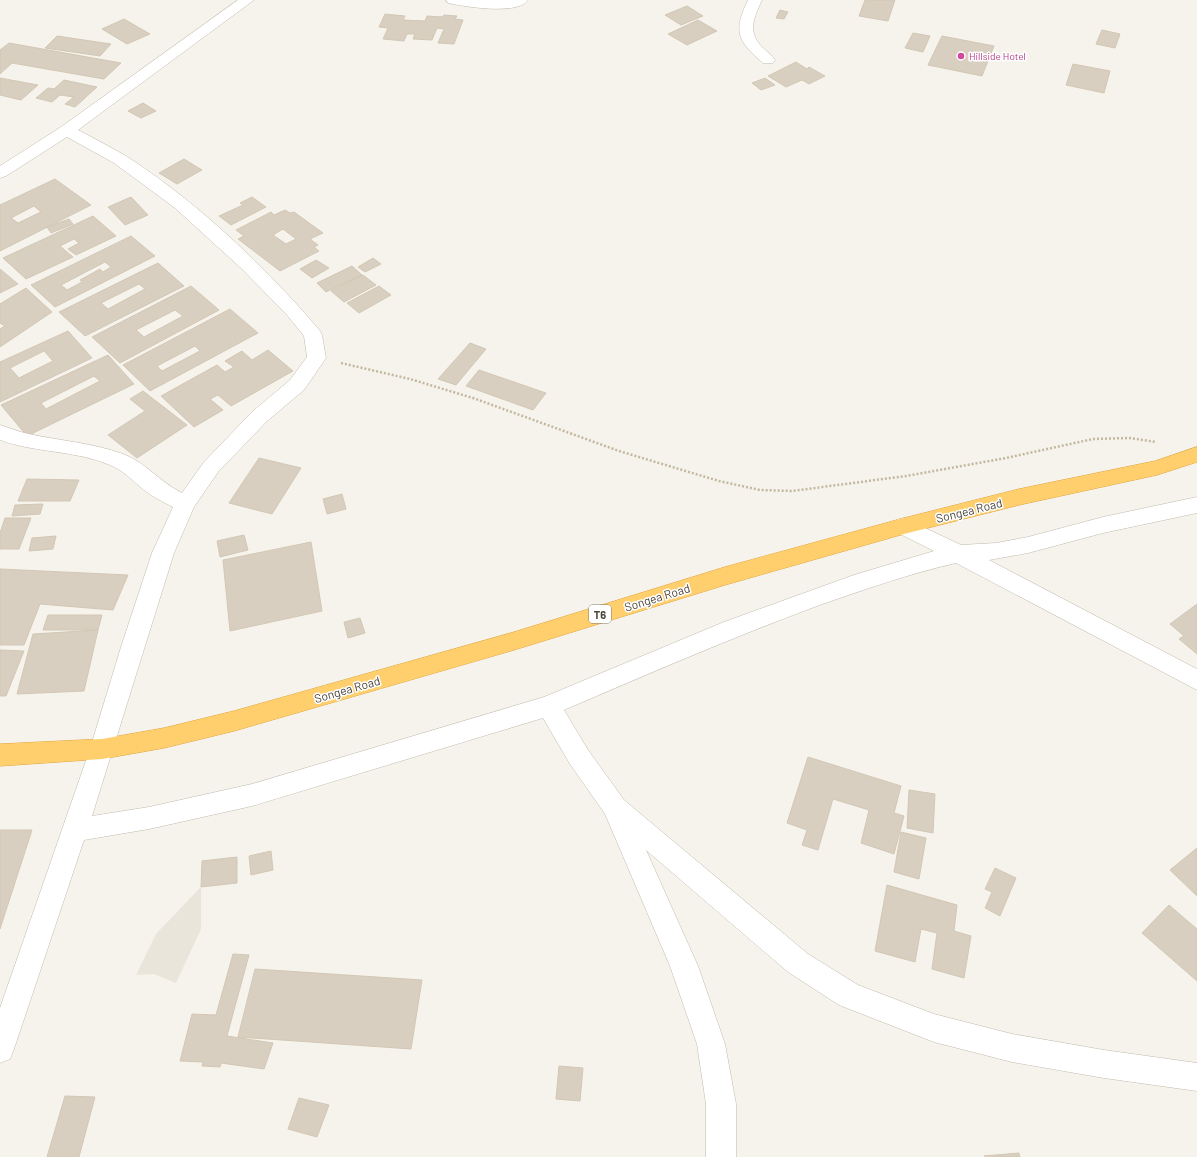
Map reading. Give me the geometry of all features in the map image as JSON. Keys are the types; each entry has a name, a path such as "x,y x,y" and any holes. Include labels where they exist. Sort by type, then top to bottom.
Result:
{"highway":[{"name":"Songea Road","path":"0,755 102,749 164,738 234,721 514,641 725,576 904,526 1019,498 1157,468 1197,454"}],"street":[{"path":"0,173 66,130 247,0"},
{"path":"453,0 498,4 521,0"},
{"path":"755,0 745,19 744,30 747,39 753,48 768,60"},
{"path":"0,1049 102,749 132,647 163,553 184,504 211,467 259,417 297,385 317,358 313,335 293,311 248,265 181,204 120,160 66,130"},
{"path":"0,432 35,444 94,453 116,459 133,467 160,490 184,504"},
{"path":"74,830 149,818 252,795 549,706 732,628 796,604 918,563 956,554 996,552 1028,546 1103,525 1197,504"},
{"path":"904,526 1071,612 1197,680"},
{"path":"549,706 579,757 615,808 684,966 711,1044 721,1104 721,1157"},
{"path":"615,808 798,962 849,995 934,1028 1012,1048 1104,1064 1197,1077"}],"path":[{"path":"317,358 360,366 410,379 473,398 626,453 719,481 760,490 792,491 906,476 1006,458 1093,439 1130,438 1163,444"}],"shaded area":[{"path":"201,887 201,929 176,983 154,974 136,975 156,934"}],"building":[{"path":"865,0 895,0 888,21 859,16"},
{"path":"687,6 703,16 681,25 665,15"},
{"path":"780,10 788,12 784,19 776,18"},
{"path":"385,14 405,16 403,20 425,21 427,16 442,17 444,15 457,16 455,19 463,20 454,44 438,43 444,29 437,28 432,40 413,39 415,34 407,34 404,41 383,39 388,28 379,27"},
{"path":"124,19 150,34 127,44 102,29"},
{"path":"698,20 717,31 687,45 668,34"},
{"path":"1102,30 1120,34 1115,48 1096,44"},
{"path":"913,33 930,36 923,52 905,48"},
{"path":"57,36 111,44 100,56 45,48"},
{"name":"Hillside Hotel","path":"942,36 994,46 982,76 928,65"},
{"path":"9,43 121,63 104,79 12,63 0,74 0,50"},
{"path":"796,62 807,69 809,67 825,76 809,84 802,80 786,87 768,76"},
{"path":"1073,64 1110,71 1104,93 1066,85"},
{"path":"0,78 38,85 21,100 0,95"},
{"path":"765,78 775,85 761,90 752,83"},
{"path":"64,80 97,87 75,107 65,104 74,97 60,95 52,102 36,98 48,88 54,89"},
{"path":"143,103 156,111 141,118 128,111"},
{"path":"184,159 202,170 177,184 159,173"},
{"path":"55,179 91,205 0,251 0,205","holes":["34,206 41,212 18,223 11,218"]},
{"path":"131,197 148,215 125,225 108,207"},
{"path":"252,197 266,207 231,225 219,216 243,205 240,203"},
{"path":"285,210 290,213 294,212 323,233 310,239 318,245 314,247 319,251 280,271 238,239 244,236 236,230 271,212 274,215","holes":["283,229 296,239 286,244 273,235"]},
{"path":"93,216 116,236 76,255 68,249 79,243 74,239 60,246 73,257 26,279 3,258"},
{"path":"69,219 73,224 51,233 47,227"},
{"path":"131,236 155,256 55,307 31,285","holes":["105,262 111,267 103,272 100,269 80,280 82,282 67,290 61,285"]},
{"path":"373,258 381,264 365,272 358,267"},
{"path":"316,260 329,268 312,278 300,269"},
{"path":"158,263 184,286 85,336 59,312","holes":["139,284 145,289 108,309 101,303"]},
{"path":"352,266 362,275 326,292 317,283"},
{"path":"0,269 18,284 0,293"},
{"path":"363,275 376,285 344,302 331,291"},
{"path":"191,286 219,310 120,363 92,337","holes":["175,310 183,316 144,337 136,330"]},
{"path":"379,286 391,295 359,313 347,303"},
{"path":"26,288 52,312 0,347 0,329 5,326 0,323 0,304"},
{"path":"230,309 258,333 150,391 123,365","holes":["195,346 200,351 162,371 157,366"]},
{"path":"68,331 92,358 0,402 0,362","holes":["44,351 53,361 19,378 10,368"]},
{"path":"470,343 486,349 456,385 438,379"},
{"path":"268,350 293,371 231,406 218,395 210,399 223,410 194,427 161,396 217,365 225,372 234,367 225,361 242,351 252,360"},
{"path":"108,355 134,384 27,436 1,405","holes":["94,376 100,381 46,409 41,403"]},
{"path":"479,370 546,393 533,410 466,386"},
{"path":"143,391 187,425 137,458 108,435 145,411 130,399"},
{"path":"259,458 301,468 272,514 229,503"},
{"path":"27,479 79,480 70,501 18,501"},
{"path":"342,494 346,509 327,514 323,499"},
{"path":"43,504 40,514 12,516 15,505"},
{"path":"5,518 31,518 19,549 0,549 0,533"},
{"path":"244,535 248,550 220,557 217,541"},
{"path":"56,536 53,549 29,551 32,538"},
{"path":"311,542 322,611 230,631 223,560"},
{"path":"0,569 128,575 113,610 40,604 24,645 0,645"},
{"path":"1197,604 1197,654 1179,639 1184,636 1170,624"},
{"path":"48,615 102,615 98,630 43,630"},
{"path":"360,618 365,633 348,638 344,622"},
{"path":"98,630 84,691 17,694 33,634"},
{"path":"0,650 24,651 6,696 0,696"},
{"path":"808,757 901,786 894,813 904,816 894,854 861,843 869,810 833,799 818,850 802,845 807,830 787,823"},
{"path":"909,790 935,794 933,833 907,828"},
{"path":"0,830 32,830 0,929"},
{"path":"901,832 926,838 919,879 894,872"},
{"path":"1197,848 1197,896 1170,870"},
{"path":"271,851 273,870 251,875 249,856"},
{"path":"237,857 237,883 201,887 202,861"},
{"path":"995,868 1016,878 1000,916 985,908 992,892 985,889"},
{"path":"887,885 957,905 954,931 971,936 964,978 932,969 937,933 921,929 915,962 875,951"},
{"path":"1169,905 1197,929 1197,981 1142,933"},
{"path":"233,954 249,955 227,1036 273,1043 264,1069 221,1063 220,1067 202,1066 203,1062 180,1061 192,1014 216,1015"},
{"path":"255,969 422,980 411,1049 238,1037"},
{"path":"559,1066 583,1068 580,1101 556,1099"},
{"path":"65,1096 95,1097 79,1157 47,1157"},
{"path":"299,1098 329,1105 317,1137 288,1129"},
{"path":"1019,1153 1020,1157 984,1156"}],"place":[{"name":"Hillside Hotel","path":"961,56"}]}
